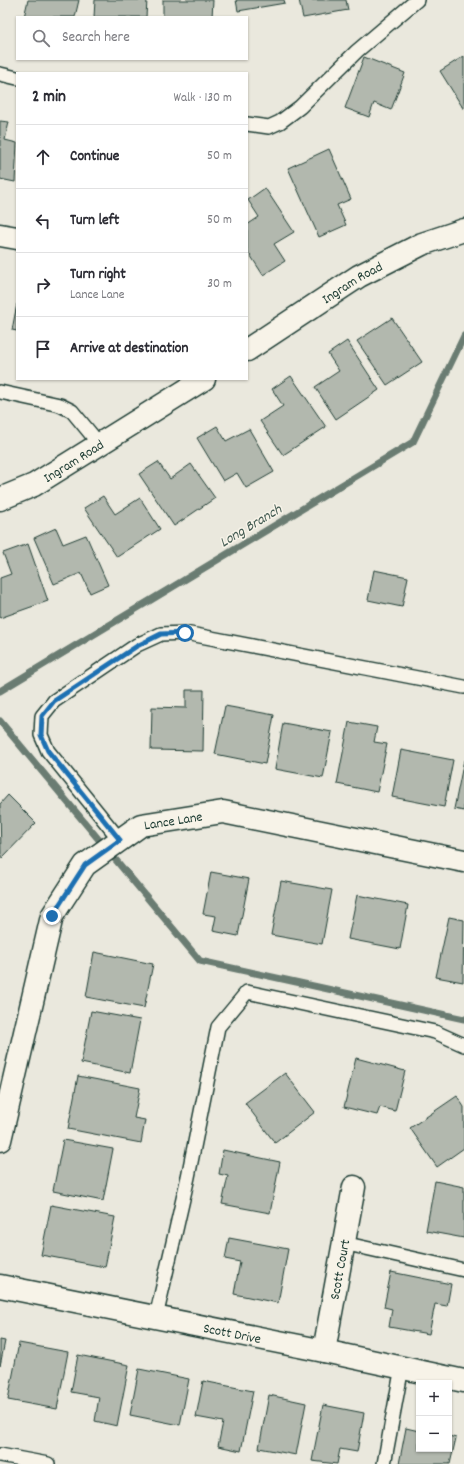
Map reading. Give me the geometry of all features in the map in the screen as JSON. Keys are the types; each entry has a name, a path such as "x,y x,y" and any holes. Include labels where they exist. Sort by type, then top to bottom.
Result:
{"street":[{"name":"Ingram Road","path":"250,343 359,276 422,244 464,230"},
{"path":"0,235 16,238"},
{"name":"Ingram Road","path":"0,499 34,485 202,380"},
{"name":"Lance Lane","path":"0,1140 52,916 85,865 141,825 223,812 464,861"},
{"name":"Scott Court","path":"324,1351 354,1187"},
{"name":"Scott Drive","path":"0,1286 324,1351 464,1381"}],"lane":[{"path":"248,124 269,127 280,122 300,107 357,50 417,0"},
{"path":"0,74 16,78"},
{"path":"0,392 60,405 72,411 100,445"},
{"path":"120,840 48,751 41,735 42,716 54,701 137,646 161,634 185,633 464,687"},
{"path":"156,1317 188,1177 218,1027 248,992 436,1032 464,1044"},
{"path":"343,1243 464,1270"},
{"path":"384,1464 402,1368"},
{"path":"0,1454 48,1464"}],"building":[{"path":"28,0 79,0 75,16 24,16"},
{"path":"95,0 147,0 146,16 94,16"},
{"path":"163,0 213,0 212,16 163,16"},
{"path":"236,0 284,0 285,3 238,11"},
{"path":"299,0 346,0 348,10 303,18"},
{"path":"464,56 464,108 463,108 440,71"},
{"path":"364,57 405,73 391,110 374,103 369,117 345,108"},
{"path":"0,121 9,122 5,140 16,143 16,162 15,182 0,179"},
{"path":"329,149 351,199 337,205 346,225 319,237 288,168"},
{"path":"265,188 294,232 274,244 285,261 263,275 248,252 248,224 259,217 248,200"},
{"path":"16,309 16,331 12,330"},
{"path":"392,318 422,362 387,385 357,341"},
{"path":"347,341 379,390 336,419 315,387 339,371 328,354"},
{"path":"291,376 326,427 283,455 260,421 283,406 272,389"},
{"path":"217,426 226,441 249,429 274,472 246,488 237,473 223,481 197,438"},
{"path":"158,462 170,479 191,464 215,498 174,526 139,474"},
{"path":"103,496 115,514 140,498 160,529 117,557 84,508"},
{"path":"56,528 63,544 86,535 108,585 90,593 81,573 54,584 34,538"},
{"path":"28,544 48,601 0,618 0,578 11,574 3,553"},
{"path":"374,570 408,577 402,607 368,600"},
{"path":"186,690 204,690 203,751 151,750 152,707 186,708"},
{"path":"225,706 274,715 265,764 215,754"},
{"path":"349,722 377,727 374,742 387,744 377,792 337,784"},
{"path":"283,723 332,732 323,778 275,769"},
{"path":"401,750 453,760 444,807 392,797"},
{"path":"464,760 464,811 454,809"},
{"path":"8,795 36,823 1,859 0,804"},
{"path":"211,872 249,879 238,936 213,931 216,916 203,914"},
{"path":"281,881 332,890 322,944 271,935"},
{"path":"357,895 408,905 400,949 348,939"},
{"path":"449,917 464,920 463,982 436,977"},
{"path":"94,952 153,964 144,1008 86,997"},
{"path":"91,1011 140,1020 130,1073 81,1063"},
{"path":"356,1058 405,1071 395,1111 380,1107 377,1115 344,1107"},
{"path":"285,1073 315,1112 275,1143 245,1103"},
{"path":"78,1076 140,1088 134,1118 145,1120 141,1143 68,1129"},
{"path":"457,1096 464,1107 464,1148 437,1167 410,1128"},
{"path":"63,1140 113,1149 103,1201 53,1191"},
{"path":"223,1150 280,1162 270,1213 222,1204 228,1176 219,1174"},
{"path":"435,1181 464,1187 464,1238 426,1231"},
{"path":"51,1205 115,1217 105,1267 41,1255"},
{"path":"229,1238 288,1249 278,1303 234,1294 240,1262 225,1259"},
{"path":"391,1272 451,1284 447,1306 435,1304 429,1334 389,1327 392,1309 384,1307"},
{"path":"0,1340 5,1341 0,1366"},
{"path":"19,1343 68,1352 57,1409 8,1400"},
{"path":"78,1355 129,1365 117,1426 95,1421 99,1397 71,1392"},
{"path":"139,1369 189,1379 180,1425 130,1415"},
{"path":"203,1381 253,1391 241,1451 218,1446 223,1422 196,1417"},
{"path":"269,1395 306,1403 296,1455 259,1448"},
{"path":"323,1405 364,1413 357,1452 340,1449 337,1464 312,1461"},
{"path":"406,1428 416,1430 416,1452 452,1452 452,1437 456,1438 450,1464 399,1464"}],"waterway":[{"name":"Long Branch","path":"0,691 413,442 464,336"},
{"path":"0,721 200,961 464,1019"}],"route":[{"path":"52,916 85,865 120,840 48,751 41,735 42,716 54,701 137,646 161,634 185,633"}]}
